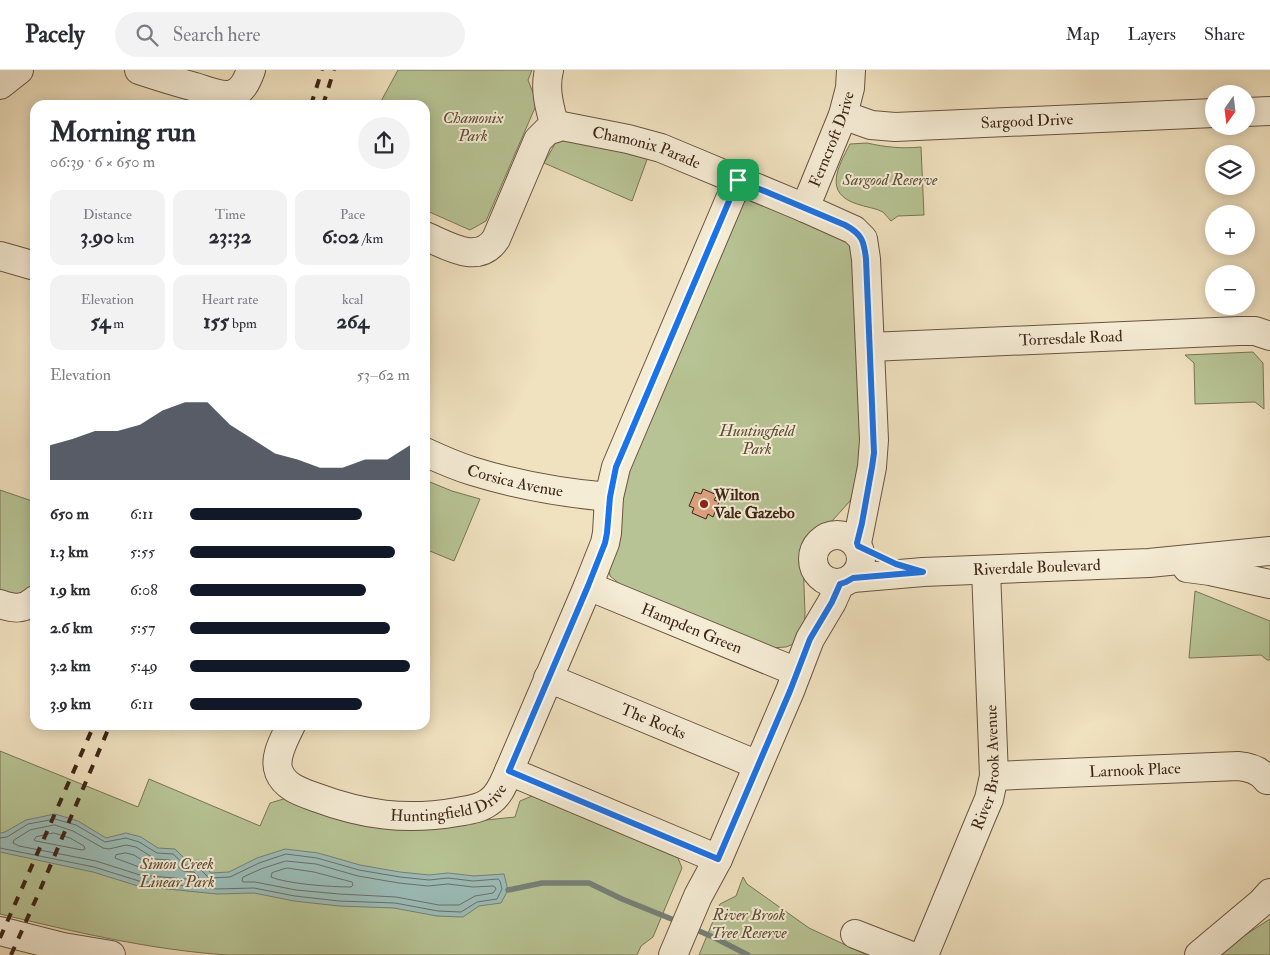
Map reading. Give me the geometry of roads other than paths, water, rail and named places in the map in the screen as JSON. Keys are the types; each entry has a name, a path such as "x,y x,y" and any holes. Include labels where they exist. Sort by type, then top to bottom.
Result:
{"street":[{"path":"0,85 19,70"},
{"path":"139,70 222,95 230,95 238,92 244,86 251,70"},
{"path":"430,238 472,253 493,244 538,140 547,131 555,128 547,95 549,70"},
{"name":"Ferncroft Drive","path":"805,208 843,115 850,88 851,70"},
{"path":"1255,112 1270,111"},
{"name":"Sargood Drive","path":"843,115 870,125 894,127 1205,113"},
{"name":"Chamonix Parade","path":"555,128 562,126 577,129 646,144 672,152 854,230 863,240 866,259 874,447 857,545"},
{"name":"Huntingfield Drive","path":"289,730 279,753 279,772 293,788 324,800 366,813 417,817 447,814 479,807 488,804 496,798 605,543 610,497 616,467 738,180"},
{"path":"0,256 30,265"},
{"name":"Torresdale Road","path":"870,347 1239,330 1256,330 1270,336"},
{"name":"Corsica Avenue","path":"430,454 471,471 498,478 563,492 610,497"},
{"name":"Chamonix Parade","path":"830,536 868,484"},
{"path":"674,953 698,896 718,859 810,639 846,581 858,573 862,560 857,545 849,538 843,536 830,536 822,539 813,553 812,561 818,576 832,583 846,581"},
{"name":"Riverdale Boulevard","path":"857,545 896,564 923,572"},
{"name":"Riverdale Boulevard","path":"846,581 923,572 1149,563 1270,551"},
{"name":"Riverdale Boulevard","path":"1149,563 1210,571 1270,584"},
{"path":"810,639 814,569"},
{"name":"River Brook Avenue","path":"924,955 983,813 994,776 986,570"},
{"name":"Hampden Green","path":"588,586 797,672"},
{"path":"0,604 16,608 30,604"},
{"name":"The Rocks","path":"548,678 758,765"},
{"name":"Larnook Place","path":"994,776 1238,766 1257,770 1263,774 1269,783"},
{"path":"509,771 718,859"},
{"path":"1199,955 1261,903 1270,893"},
{"path":"0,931 63,947 111,955"},
{"path":"855,934 909,955"}],"water":[{"path":"55,814 78,821 106,838 126,833 141,837 158,848 175,849 187,861 199,860 211,873 229,872 257,858 285,849 318,853 360,865 400,872 429,875 448,873 474,876 504,874 508,890 501,903 479,906 463,917 437,916 394,908 339,906 294,901 254,893 217,894 138,886 93,872 0,852 0,833 26,820"}],"waterway":[{"path":"508,890 542,883 589,883 622,899 679,922"},
{"path":"692,928 748,955"}],"railway":[{"path":"313,100 322,70"},
{"path":"325,100 334,70"},
{"path":"0,938 92,730"},
{"path":"11,955 108,730"}],"place":[{"name":"Wilton Vale Gazebo","path":"704,504"}],"park label":[{"name":"Chamonix Park","path":"473,127"},
{"name":"Sargood Reserve","path":"890,180"},
{"name":"Huntingfield Park","path":"757,440"},
{"name":"Simon Creek Linear Park","path":"177,873"},
{"name":"River Brook Tree Reserve","path":"749,924"}]}
